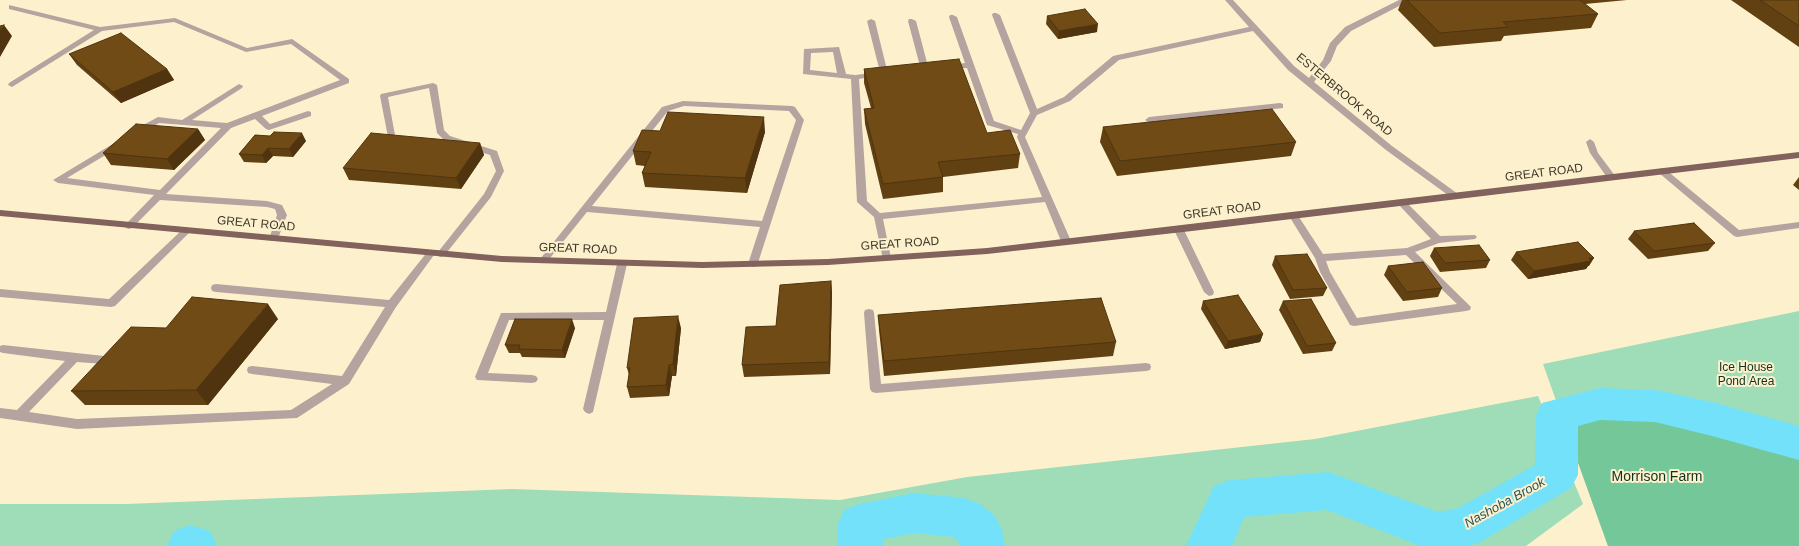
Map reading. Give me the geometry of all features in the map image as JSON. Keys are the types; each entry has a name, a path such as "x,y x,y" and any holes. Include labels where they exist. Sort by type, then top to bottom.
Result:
{"main road":[{"name":"GREAT ROAD","path":"0,213 436,254 543,261 622,264 753,264 886,258 1066,242 1179,230 1799,155"}],"street":[{"name":"ESTERBROOK ROAD","path":"1229,0 1291,68 1308,83 1389,148 1455,196"},
{"path":"1308,83 1327,61 1333,45 1348,29 1402,2 1423,1"},
{"path":"12,7 100,29 174,20 246,50 292,41 346,81 228,126 129,226"},
{"path":"996,15 1034,113"},
{"path":"953,17 990,123 1023,133"},
{"path":"842,76 836,48 807,51 806,72 842,76 855,77 887,73 871,21"},
{"path":"912,21 929,69 970,65"},
{"path":"1066,242 1021,137 1034,113 1067,99 1116,58 1255,28"},
{"path":"12,85 100,29"},
{"path":"855,77 862,202 878,216 886,258"},
{"path":"0,413 77,424 293,415 345,381 392,304 488,195 500,171 494,152 447,138 440,132 433,85 384,96 390,135"},
{"path":"184,122 239,86"},
{"path":"543,261 665,109 683,103 792,109 800,120 753,264"},
{"path":"1149,120 1280,106"},
{"path":"256,115 269,127 308,114"},
{"path":"228,126 158,120 58,180 160,195 267,204 279,208 282,215 274,239"},
{"path":"1590,142 1594,153 1611,177"},
{"path":"1662,171 1737,234 1799,225"},
{"path":"878,216 1048,199"},
{"path":"1402,203 1438,240"},
{"path":"585,209 766,224"},
{"path":"1294,216 1320,258 1325,272 1354,322 1466,307 1408,251"},
{"path":"1179,230 1210,292"},
{"path":"0,293 111,303 186,231"},
{"path":"1320,258 1408,251 1438,240 1472,237"},
{"path":"589,409 622,264"},
{"path":"216,288 392,304"},
{"path":"869,313 876,389 1146,367"},
{"path":"532,379 481,377 505,316 610,316"},
{"path":"3,349 104,360"},
{"path":"19,415 75,358"},
{"path":"252,370 345,381"}],"green space":[{"name":"Ice House Pond Area","path":"1799,311 1799,546 1608,546 1543,364"},
{"path":"1538,396 1583,504 1526,546 0,546 0,504 126,504 512,489 840,500 967,477 1315,439"},
{"name":"Morrison Farm","path":"1614,414 1670,416 1799,454 1799,546 1608,546 1563,421"}],"building":[{"path":"1407,0 1580,0 1598,14 1503,22 1508,27 1440,33"},
{"path":"1760,0 1799,0 1799,26"},
{"path":"1085,9 1098,24 1059,31 1047,16"},
{"path":"121,33 167,69 113,92 69,54"},
{"path":"959,59 987,133 1010,130 1020,154 938,162 943,177 883,184 864,109 874,108 864,69"},
{"path":"1272,109 1296,142 1120,161 1103,127"},
{"path":"668,112 764,117 745,178 642,173 651,152 633,151 642,130 660,131"},
{"path":"136,124 198,129 167,159 103,153"},
{"path":"274,132 302,133 289,149 268,148 262,155 239,154 255,135 270,136"},
{"path":"371,133 480,143 456,178 343,168"},
{"path":"1694,223 1715,243 1654,251 1634,231"},
{"path":"1578,242 1594,258 1589,258 1591,261 1534,271 1516,252"},
{"path":"1479,245 1490,260 1445,263 1434,248"},
{"path":"1307,254 1327,288 1293,290 1275,256"},
{"path":"1423,262 1442,288 1407,292 1388,266"},
{"path":"831,281 829,362 742,365 746,327 776,326 780,285"},
{"path":"1238,295 1263,334 1228,341 1203,301"},
{"path":"192,297 268,304 196,390 71,391 131,327 166,328"},
{"path":"1101,298 1116,342 884,361 878,315"},
{"path":"1311,299 1336,343 1307,346 1283,301"},
{"path":"678,316 673,364 669,365 666,385 627,387 630,368 627,368 634,318"},
{"path":"515,319 572,319 562,350 519,349 520,345 505,345"}],"waterway":[{"name":"Nashoba Brook","path":"1209,546 1230,499 1328,491 1438,532 1466,527 1556,475 1557,415 1600,404 1655,406 1712,419 1799,443"},
{"name":"Nashoba Brook","path":"860,546 860,524 914,513 964,518 979,530 982,546"}]}
